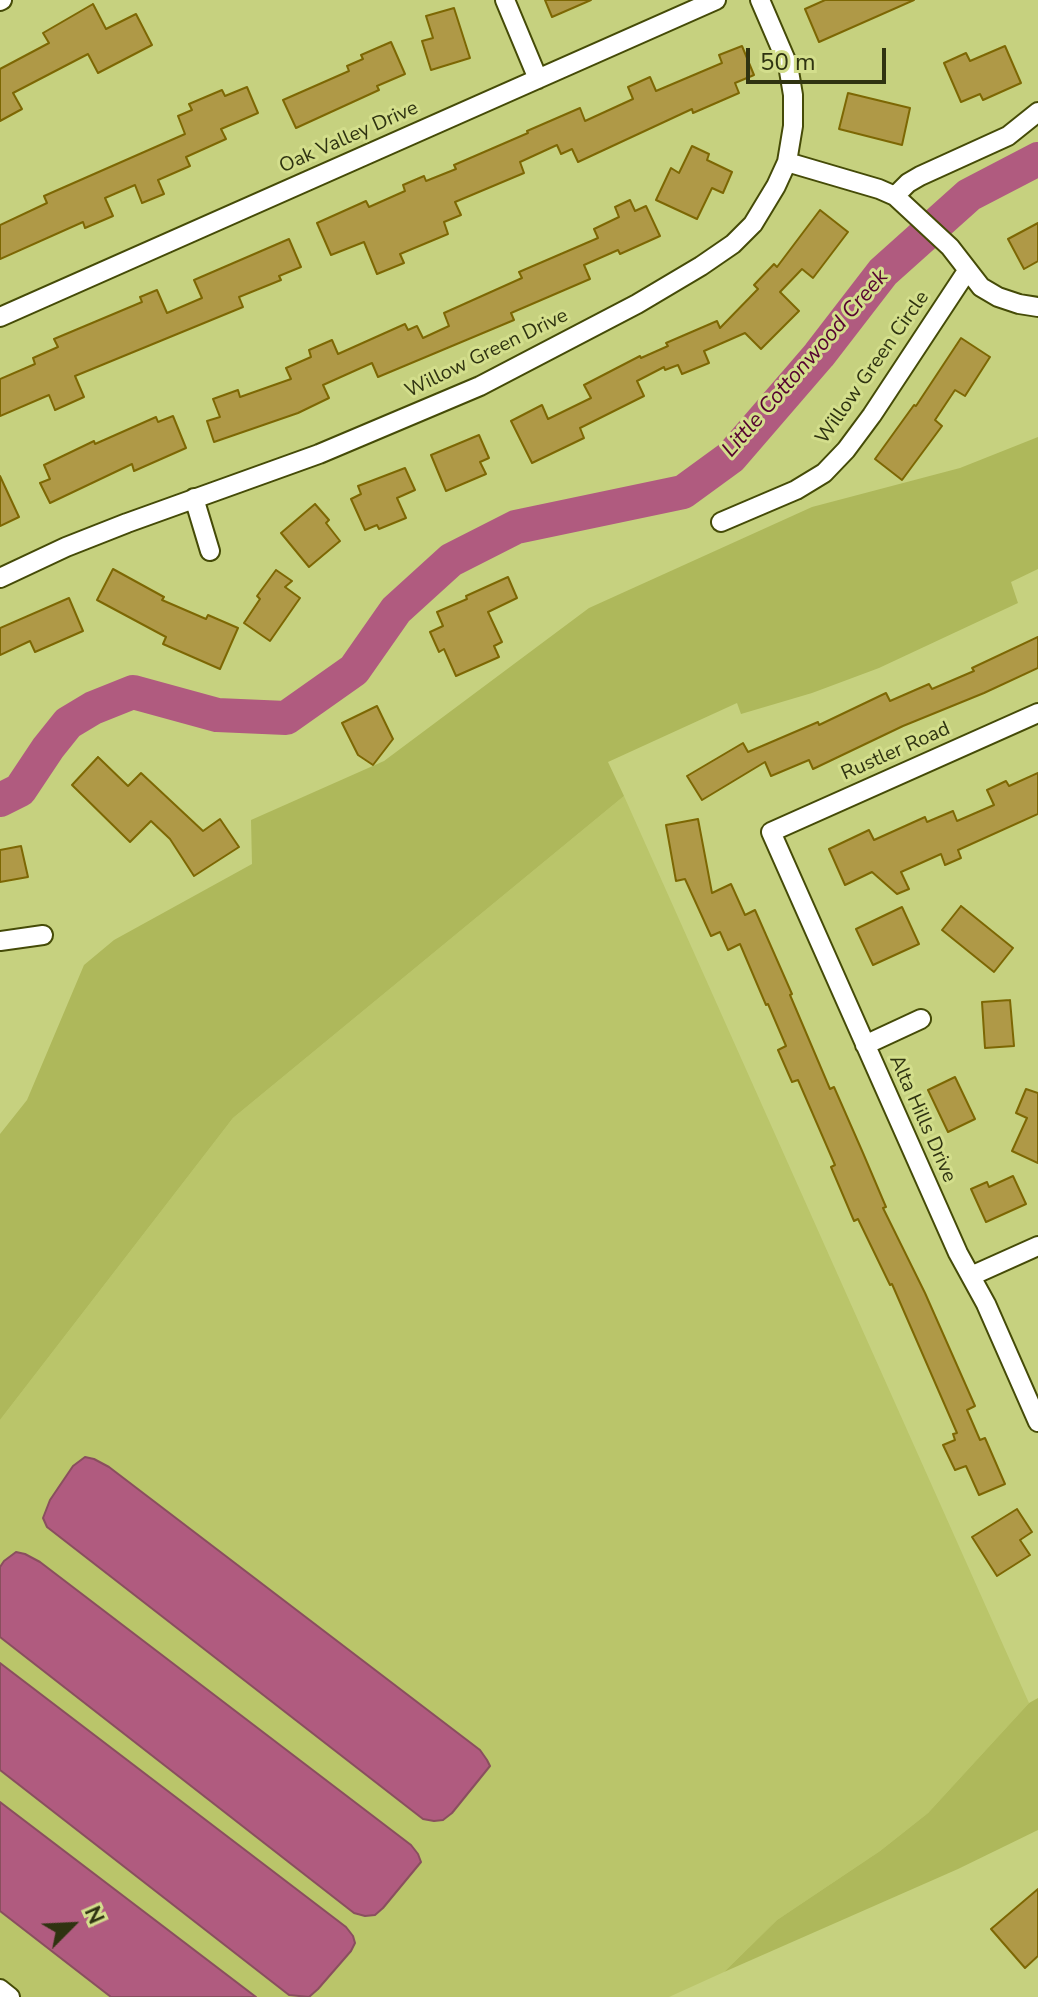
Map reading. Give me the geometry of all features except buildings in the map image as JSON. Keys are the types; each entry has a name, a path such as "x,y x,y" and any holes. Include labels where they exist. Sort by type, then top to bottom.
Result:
{"street":[{"path":"505,0 538,79"},
{"name":"Oak Valley Drive","path":"0,317 716,0"},
{"name":"Willow Green Drive","path":"0,578 66,547 319,454 480,386 637,304 733,244 767,204 787,162 793,126 793,95 788,65 760,0"},
{"path":"901,202 908,183 1008,136 1038,112"},
{"path":"787,162 879,189 901,202 950,247 981,287 998,297 1038,307"},
{"name":"Willow Green Circle","path":"721,522 796,490 824,473 872,415 967,271"},
{"path":"194,498 210,551"},
{"name":"Rustler Road","path":"771,832 1038,713"},
{"name":"Alta Hills Drive","path":"771,832 958,1253 986,1304 1038,1422"},
{"path":"0,941 43,935"},
{"path":"865,1045 921,1019"},
{"path":"971,1276 1038,1246"},
{"path":"0,1989 10,1997"}],"shaded area":[{"path":"1038,437 1038,569 1011,582 1018,603 879,668 812,693 741,714 737,703 608,762 624,796 233,1118 0,1420 0,1134 27,1100 84,965 114,940 252,864 251,820 384,761 589,608 812,507 960,468"},
{"path":"624,796 1029,1703 928,1813 880,1851 777,1920 724,1972 669,1997 0,1997 0,1420 233,1118"},
{"path":"85,1457 109,1467 480,1750 490,1766 452,1813 443,1820 423,1819 47,1527 43,1518 50,1500 73,1466"},
{"path":"16,1552 40,1562 411,1845 421,1862 383,1908 375,1915 354,1913 0,1637 0,1567"},
{"path":"0,1663 346,1927 355,1943 318,1989 309,1997 289,1995 0,1770"},
{"path":"1038,1698 1038,1830 958,1869 724,1972 777,1920 880,1851 928,1813 1029,1703"},
{"path":"0,1802 256,1997 111,1997 0,1911"}],"waterway":[{"name":"Little Cottonwood Creek","path":"0,800 20,790 68,723 93,708 133,692 217,715 286,718 354,670 396,610 451,560 516,527 683,492 731,457 819,355 883,272 969,195 1038,159"}]}
